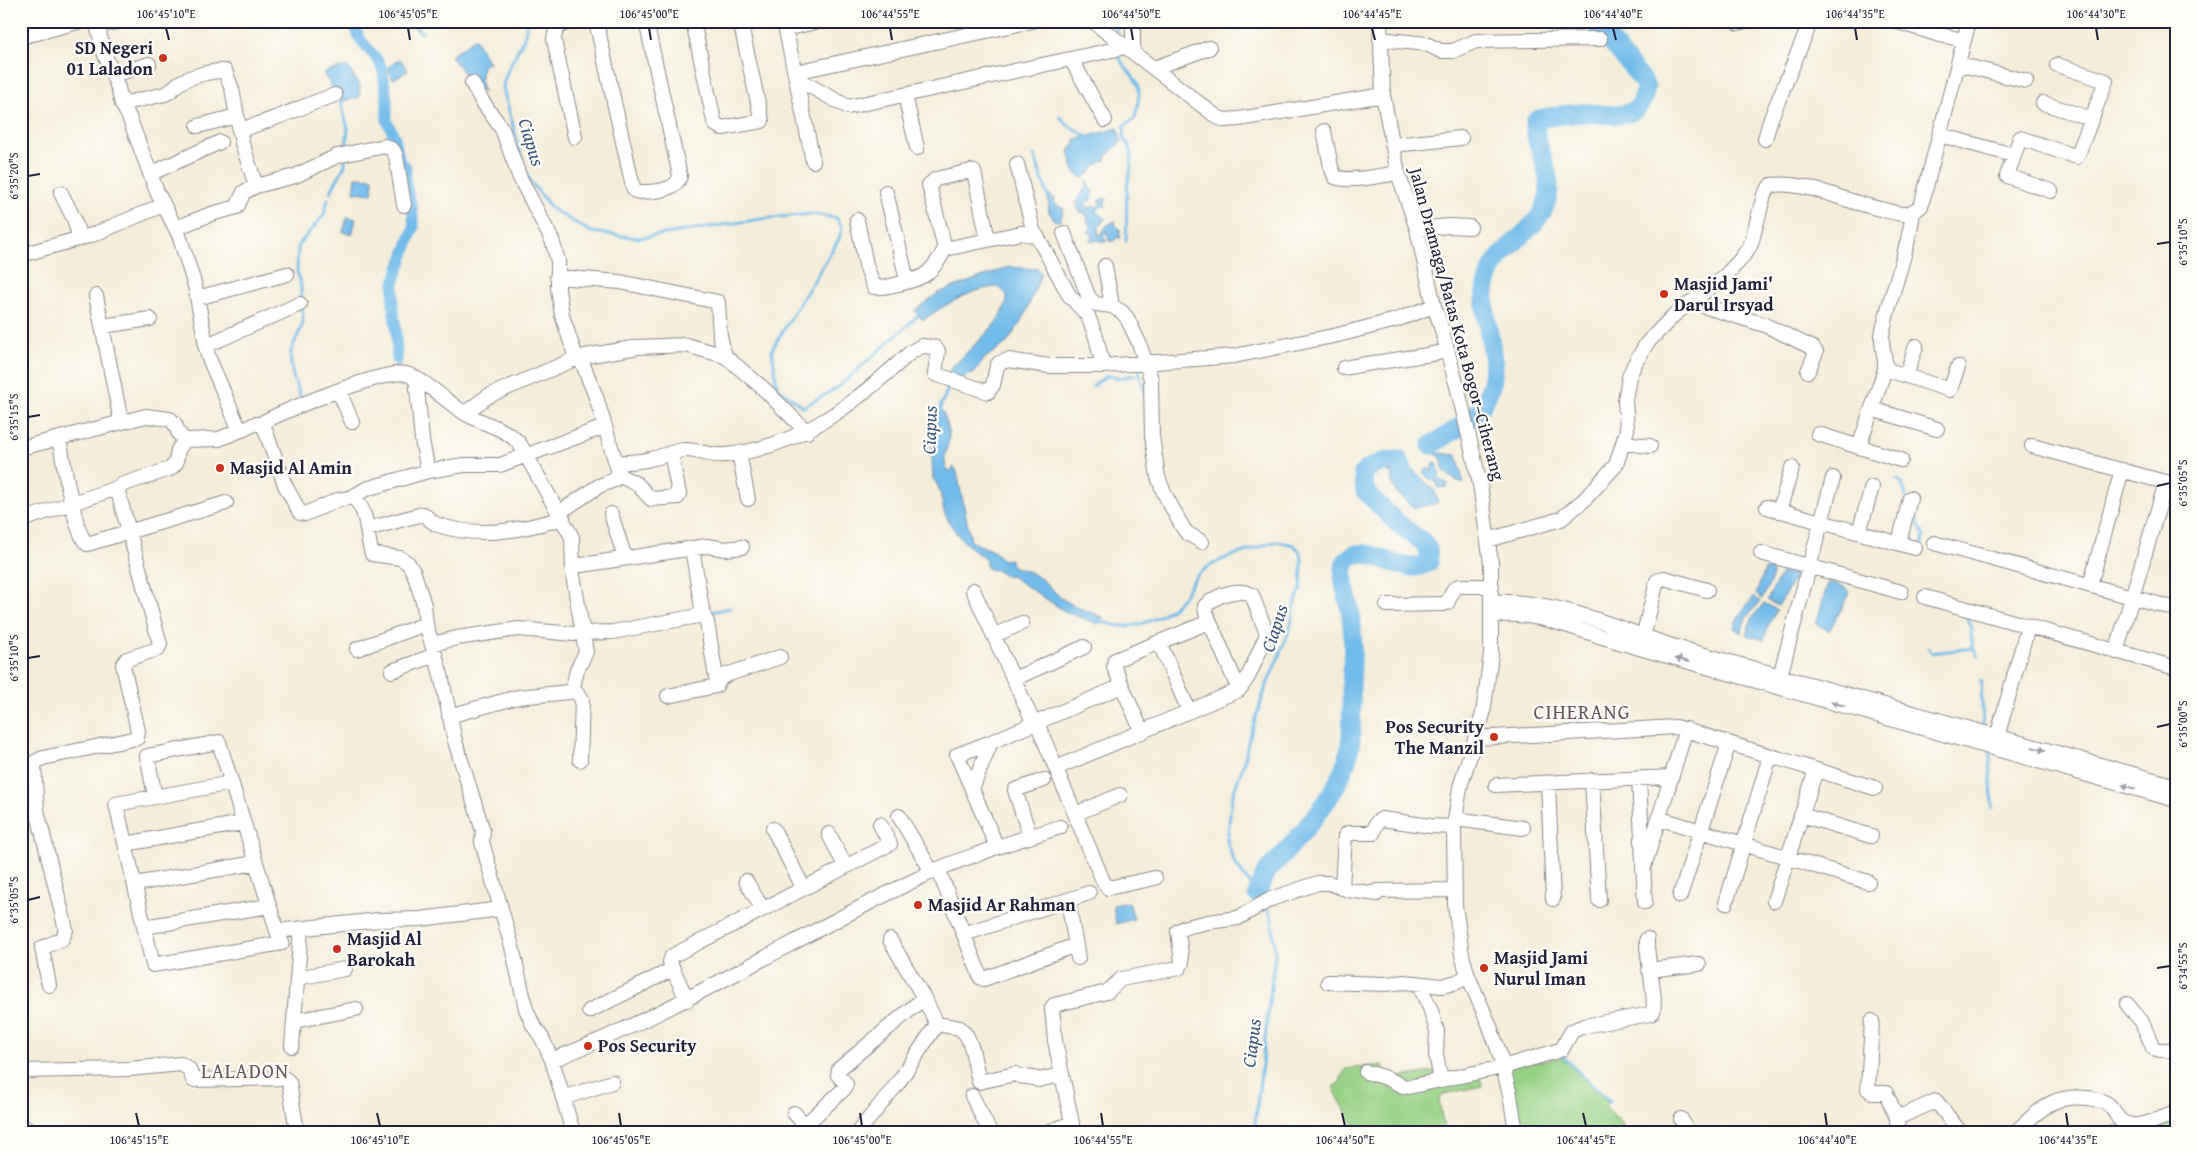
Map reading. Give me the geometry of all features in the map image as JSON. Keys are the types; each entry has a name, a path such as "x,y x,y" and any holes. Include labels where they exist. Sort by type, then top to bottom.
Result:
{"street":[{"path":"24,21 26,36 81,21"},
{"path":"122,21 96,23 104,55 150,174 163,205 176,228 191,272 204,346 218,383 241,430"},
{"path":"574,21 556,28 554,40 575,136"},
{"path":"596,21 635,191 640,192 672,187 680,176 646,21"},
{"path":"693,21 714,121 716,125 722,128 762,121 740,21"},
{"path":"813,161 785,25 819,21"},
{"path":"796,76 1032,21"},
{"path":"1092,21 1217,117 1224,120 1239,120 1383,95"},
{"path":"1130,50 1133,21"},
{"name":"Jalan Dramaga/Batas Kota Bogor–Ciherang","path":"1380,21 1383,95 1398,172 1417,229 1434,306 1448,351 1463,412 1480,484 1491,563 1492,654 1483,714 1460,787 1455,823 1454,890 1458,931 1468,976 1489,1024 1502,1067 1516,1132"},
{"path":"1765,139 1771,118 1810,21"},
{"path":"1895,21 1940,35 1964,40"},
{"path":"1488,540 1546,525 1569,514 1616,465 1627,430 1625,400 1634,365 1647,343 1674,315 1724,277 1747,251 1755,231 1764,195 1771,185 1782,184 1809,188 1871,207 1903,214 1913,212 1921,206 1969,21"},
{"path":"1380,39 1426,44 1441,51 1453,51 1476,42 1600,39"},
{"path":"1154,68 1209,48"},
{"path":"796,76 848,107 1071,59 1130,50"},
{"path":"1071,59 1105,120"},
{"path":"113,75 148,64"},
{"path":"1958,64 2026,81"},
{"path":"2051,191 2007,176 2020,138 2078,157 2106,81 2057,65"},
{"path":"122,104 171,92 181,81 222,71 227,74 256,186"},
{"path":"472,83 502,129 520,178 552,240 558,262 559,272 557,277 562,315 596,397 617,469 638,484 651,500 678,497 671,453"},
{"path":"240,130 271,122 302,106 335,94"},
{"path":"906,95 917,148"},
{"path":"2043,103 2092,119"},
{"path":"198,126 237,116"},
{"path":"1324,131 1331,167 1335,176 1351,178 1398,172"},
{"path":"1940,135 2013,155"},
{"path":"1394,145 1460,138"},
{"path":"150,174 220,142"},
{"path":"176,228 211,214 237,207 244,192 256,186 295,176 337,156 385,146 393,150 396,156 404,206"},
{"path":"1017,164 1034,234 1044,246 1069,295 1088,316 1096,337 1103,366"},
{"path":"857,220 866,265 874,287 896,284 925,275 937,263 945,249 929,185 936,179 974,172 988,240"},
{"path":"886,192 907,280"},
{"path":"61,193 74,219 80,240"},
{"path":"21,255 80,240 163,205"},
{"path":"1859,447 1885,369 1886,362 1882,337 1906,252 1913,212"},
{"path":"1417,229 1449,226 1470,227"},
{"path":"945,249 1021,233 1034,234"},
{"path":"1064,233 1090,298 1096,304 1118,308 1127,318 1151,379 1152,436 1160,482 1183,528 1187,533 1202,542"},
{"path":"1105,266 1112,306"},
{"path":"197,298 287,274"},
{"path":"557,277 620,282 718,302 720,336 724,356"},
{"path":"96,296 121,421"},
{"path":"1691,302 1765,325 1813,348 1816,352 1808,371"},
{"path":"204,346 300,304"},
{"path":"367,529 423,514 437,524 464,532 524,528 561,515 617,469 671,453 690,450 720,456 739,453 807,432 837,413 911,352 922,346 936,348 938,354 935,373 962,384 990,392 997,366 1005,360 1049,366 1103,366 1228,357 1396,320 1434,306"},
{"path":"103,326 150,319"},
{"path":"465,413 488,396 578,357 638,347 675,345 692,346 724,356 764,389 807,432"},
{"path":"1906,376 1916,346"},
{"path":"1344,368 1388,359 1416,357 1448,351"},
{"path":"1885,369 1950,390 1958,367"},
{"path":"21,448 146,416 166,417 173,421 179,434 186,440 219,439 262,423 280,412 338,391 401,372 416,378 465,413 486,425 510,434 518,441 572,537 573,574 579,634 586,652 577,670 573,688 566,692 518,697 450,716"},
{"path":"416,378 422,440 428,471"},
{"path":"338,391 352,422"},
{"path":"1872,408 1937,429"},
{"path":"262,423 285,485 300,513 305,514 338,500 352,497 371,487 428,471 464,465 500,465 604,426"},
{"path":"1818,434 1901,460"},
{"path":"60,438 71,502 84,542 87,544 226,503"},
{"path":"28,518 170,468 176,463 178,450 186,440"},
{"path":"1624,443 1650,446"},
{"path":"2032,446 2171,484 2116,652"},
{"path":"739,453 748,499"},
{"path":"1792,468 1773,509 1914,548"},
{"path":"2090,585 2122,470"},
{"path":"1780,676 1833,478"},
{"path":"1859,532 1872,487"},
{"path":"49,985 42,948 62,939 66,930 36,810 35,762 43,758 137,738 138,731 123,665 128,659 158,649 160,644 117,488"},
{"path":"352,497 359,504 373,555 400,558 412,568 422,597 426,624 460,760 483,831 482,842 530,1018 552,1060 573,1132"},
{"path":"1898,543 1910,498"},
{"path":"610,514 625,558"},
{"path":"1934,543 2176,609"},
{"path":"573,563 582,565 711,545 726,549 742,547"},
{"path":"692,548 703,615 708,622 717,684"},
{"path":"1761,553 1901,592"},
{"path":"1642,643 1655,585 1660,579 1664,578 1707,590"},
{"path":"1387,605 1444,604 1447,603 1454,588 1459,586 1492,586"},
{"path":"973,590 1056,768 1103,881 1108,888 1155,878"},
{"path":"1056,768 1239,690 1248,677 1268,634 1252,595 1247,592 1229,592 1212,599 1205,606 1209,622 1239,690"},
{"path":"1925,597 2176,668"},
{"path":"1492,602 1520,609 1563,624 1780,676 2176,786"},
{"path":"1493,616 1520,609"},
{"path":"392,672 457,638 518,629 579,634 613,632 703,615"},
{"path":"1142,732 1114,667 1115,660 1209,622"},
{"path":"995,635 1022,623"},
{"path":"358,649 426,624"},
{"path":"1997,736 2028,627"},
{"path":"1159,642 1189,712"},
{"path":"1642,643 2176,800"},
{"path":"1014,679 1084,647"},
{"path":"668,696 717,684 726,675 780,657"},
{"path":"997,848 957,755 1122,686"},
{"path":"573,688 582,700 580,760"},
{"path":"1475,738 1676,727 1875,788"},
{"path":"1643,870 1686,729"},
{"path":"156,796 147,756 219,742 255,863 280,937"},
{"path":"972,789 991,742"},
{"path":"1680,896 1729,743"},
{"path":"1726,903 1770,756"},
{"path":"1774,901 1816,770"},
{"path":"1496,785 1671,777"},
{"path":"1639,778 1645,902"},
{"path":"1030,837 1015,790 1044,780"},
{"path":"1592,780 1599,900"},
{"path":"231,783 116,804 153,965 280,937 301,935 379,920 420,919 501,909"},
{"path":"1548,783 1553,899"},
{"path":"1075,814 1120,796"},
{"path":"1801,815 1870,836"},
{"path":"899,816 935,870 964,934 981,978 984,979 1077,952 1068,900"},
{"path":"1658,818 1868,882"},
{"path":"1342,888 1345,836 1348,833 1374,833 1376,822 1382,819 1430,826 1455,823 1523,828"},
{"path":"126,844 243,823"},
{"path":"687,1000 670,962 672,956 762,908 890,844 880,824"},
{"path":"552,1060 588,1046 687,1000 935,870 1060,827"},
{"path":"773,830 803,887"},
{"path":"830,834 845,866"},
{"path":"135,884 255,863"},
{"path":"746,881 762,908"},
{"path":"1048,1132 1072,1123 1054,1041 1053,1006 1063,1001 1104,993 1109,991 1121,979 1180,968 1182,963 1178,932 1193,926 1238,918 1272,899 1322,883 1377,894 1378,891 1454,890"},
{"path":"964,934 1088,893"},
{"path":"144,927 269,906"},
{"path":"292,1046 301,935"},
{"path":"890,940 924,998 936,1024"},
{"path":"1366,1072 1384,1077 1403,1086 1441,1082 1502,1067 1562,1048 1572,1031 1584,1026 1650,1014 1653,1012 1654,1006 1648,970 1647,940"},
{"path":"1648,970 1699,964"},
{"path":"297,978 346,969"},
{"path":"589,1011 673,969"},
{"path":"1328,982 1385,984 1405,982 1442,986 1457,982 1468,976"},
{"path":"1419,985 1430,1008 1437,1031 1436,1054 1441,1082"},
{"path":"794,1113 808,1128 844,1088 846,1084 838,1074 839,1069 924,998"},
{"path":"2127,1004 2142,1022 2153,1048 2176,1050"},
{"path":"294,1021 356,1009"},
{"path":"1872,1021 1868,1089 1870,1092 1875,1094 1886,1092 1898,1125 1936,1101 1960,1132"},
{"path":"936,1024 960,1028 967,1036 979,1082 1015,1074 1019,1077 1030,1076 1038,1080 1061,1075"},
{"path":"858,1132 898,1083 936,1024"},
{"path":"21,1071 129,1069 181,1064 189,1069 193,1080 284,1078 289,1082 297,1132"},
{"path":"563,1098 612,1082"},
{"path":"972,1096 990,1132"},
{"path":"2015,1132 2052,1101 2067,1097 2102,1102 2110,1106 2116,1117 2129,1125 2142,1125 2176,1113"}],"green space":[{"path":"1561,1057 1601,1092 1608,1103 1605,1106 1614,1118 1618,1117 1626,1132 1518,1132 1508,1067"},
{"path":"1383,1065 1385,1073 1396,1078 1442,1070 1443,1077 1478,1069 1482,1086 1441,1095 1439,1102 1445,1132 1362,1132 1350,1120 1333,1087 1340,1082 1345,1069"},
{"path":"2176,1122 2176,1132 2045,1132"}],"water":[{"path":"475,38 489,63 483,65 480,80 484,92 471,83 451,56"},
{"path":"400,59 408,71 393,79 388,67"},
{"path":"347,66 360,86 359,97 341,102 323,73"},
{"path":"1118,128 1121,142 1107,156 1106,160 1096,165 1083,178 1075,173 1069,151 1075,144 1075,140"},
{"path":"356,177 373,178 372,194 354,192"},
{"path":"1087,180 1089,187 1094,191 1092,200 1085,202 1088,209 1093,206 1097,207 1101,203 1098,201 1107,198 1105,202 1106,207 1103,206 1095,211 1105,218 1099,227 1098,235 1101,235 1106,226 1115,221 1116,226 1120,229 1120,239 1118,237 1114,241 1109,241 1107,231 1103,237 1107,241 1090,241 1093,235 1088,232 1091,227 1087,221 1088,218 1085,213 1080,212 1076,202 1086,187"},
{"path":"1050,194 1055,199 1054,203 1064,209 1060,221 1054,220 1049,212 1048,196"},
{"path":"347,217 356,219 352,235 343,232"},
{"path":"1009,267 1038,269 1041,274 1024,317 1007,343 985,358 974,373 961,378 955,388 945,381 950,370 996,322 1006,304 1007,295 999,287 979,290 949,303 923,320 914,311 938,293"},
{"path":"933,410 943,412 946,420 949,440 945,462 948,470 951,471 954,467 957,472 971,541 995,552 1003,560 1010,559 1013,567 1028,571 1039,577 1068,602 1103,617 1098,624 1066,612 1011,576 1007,577 994,569 990,570 986,566 986,560 958,536 946,516 940,492 933,479 931,442 934,419"},
{"path":"1423,441 1429,442 1439,453 1457,455 1464,484 1450,477 1444,471 1441,457 1427,450"},
{"path":"1434,463 1437,463 1440,475 1438,478 1448,484 1446,487 1437,488 1437,482 1429,479 1423,472 1428,468 1432,471"},
{"path":"1410,467 1435,491 1438,503 1415,508 1398,494 1393,485 1392,474 1386,472"},
{"path":"1765,569 1773,570 1771,581 1762,599 1756,594"},
{"path":"1782,572 1785,574 1797,574 1778,606 1767,600"},
{"path":"1831,582 1849,590 1849,595 1829,631 1816,624 1828,583"},
{"path":"1754,597 1760,601 1746,618 1741,633 1734,628 1742,611"},
{"path":"1764,603 1777,610 1767,628 1764,640 1746,635 1752,618"},
{"path":"1129,902 1134,919 1116,924 1113,905"}],"waterway":[{"path":"353,21 359,38 379,62 383,72 387,99 387,121 395,138 400,162 406,167 405,183 412,207 414,227 394,282 393,305 397,360"},
{"path":"413,21 416,28 422,33"},
{"name":"Ciapus","path":"526,21 524,36 508,70 503,88 524,167 530,181 552,209 591,232 639,238 761,219 811,214 837,218 842,229 839,239 772,349 777,387 803,407 837,388 920,314"},
{"path":"1115,21 1117,32"},
{"path":"1431,445 1455,430 1475,413 1483,404 1489,392 1493,379 1494,364 1486,319 1485,292 1489,275 1507,249 1538,218 1545,205 1549,190 1549,181 1537,140 1535,122 1539,119 1577,113 1621,115 1633,111 1638,107 1643,98 1646,88 1643,81 1594,21"},
{"path":"1118,54 1137,82 1139,93 1135,118 1124,126 1124,139 1131,151 1132,157 1127,190 1126,241"},
{"path":"341,102 348,129 346,149"},
{"path":"1060,117 1069,126 1088,137"},
{"path":"1034,155 1048,196"},
{"path":"330,193 345,165 345,158"},
{"path":"301,299 301,287 297,271 298,248 324,215 328,199"},
{"path":"301,308 303,314 302,325 291,352 291,364 301,398"},
{"path":"1139,366 1140,377 1145,391"},
{"path":"1093,386 1106,376 1115,376 1116,379 1134,375"},
{"name":"Ciapus","path":"940,416 941,405 950,384"},
{"path":"1257,894 1268,871 1316,816 1336,786 1349,754 1353,646 1351,614 1343,576 1347,560 1354,555 1363,554 1408,567 1419,566 1429,562 1428,549 1423,542 1396,522 1365,491 1363,473 1372,467 1384,462 1399,460 1403,469"},
{"path":"1897,479 1902,483 1906,497"},
{"path":"1912,512 1924,536 1922,544"},
{"name":"Ciapus","path":"1096,620 1115,625 1130,626 1147,622 1164,614 1178,603 1201,572 1233,555 1277,542 1294,545 1300,552 1302,559 1301,589 1295,603 1290,629 1266,687 1248,742 1244,763 1232,797 1227,841 1234,862 1262,900"},
{"path":"707,613 730,608"},
{"path":"1929,648 1931,653 1973,648 1970,625 1966,616"},
{"path":"1973,648 1978,656"},
{"path":"1981,680 1983,729"},
{"path":"1990,753 1992,808"},
{"name":"Ciapus","path":"1254,1132 1275,954 1272,919 1265,905"},
{"path":"1562,1056 1610,1102"}],"place":[{"name":"SD Negeri 01 Laladon","path":"163,58"},
{"name":"Masjid Jami' Darul Irsyad","path":"1664,294"},
{"name":"Masjid Al Amin","path":"220,468"},
{"name":"Pos Security The Manzil","path":"1494,737"},
{"name":"Masjid Ar Rahman","path":"918,905"},
{"name":"Masjid Al Barokah","path":"337,949"},
{"name":"Masjid Jami Nurul Iman","path":"1484,968"},
{"name":"Pos Security","path":"588,1046"}],"district":[{"name":"CIHERANG","path":"1582,712"},
{"name":"LALADON","path":"245,1071"}]}
